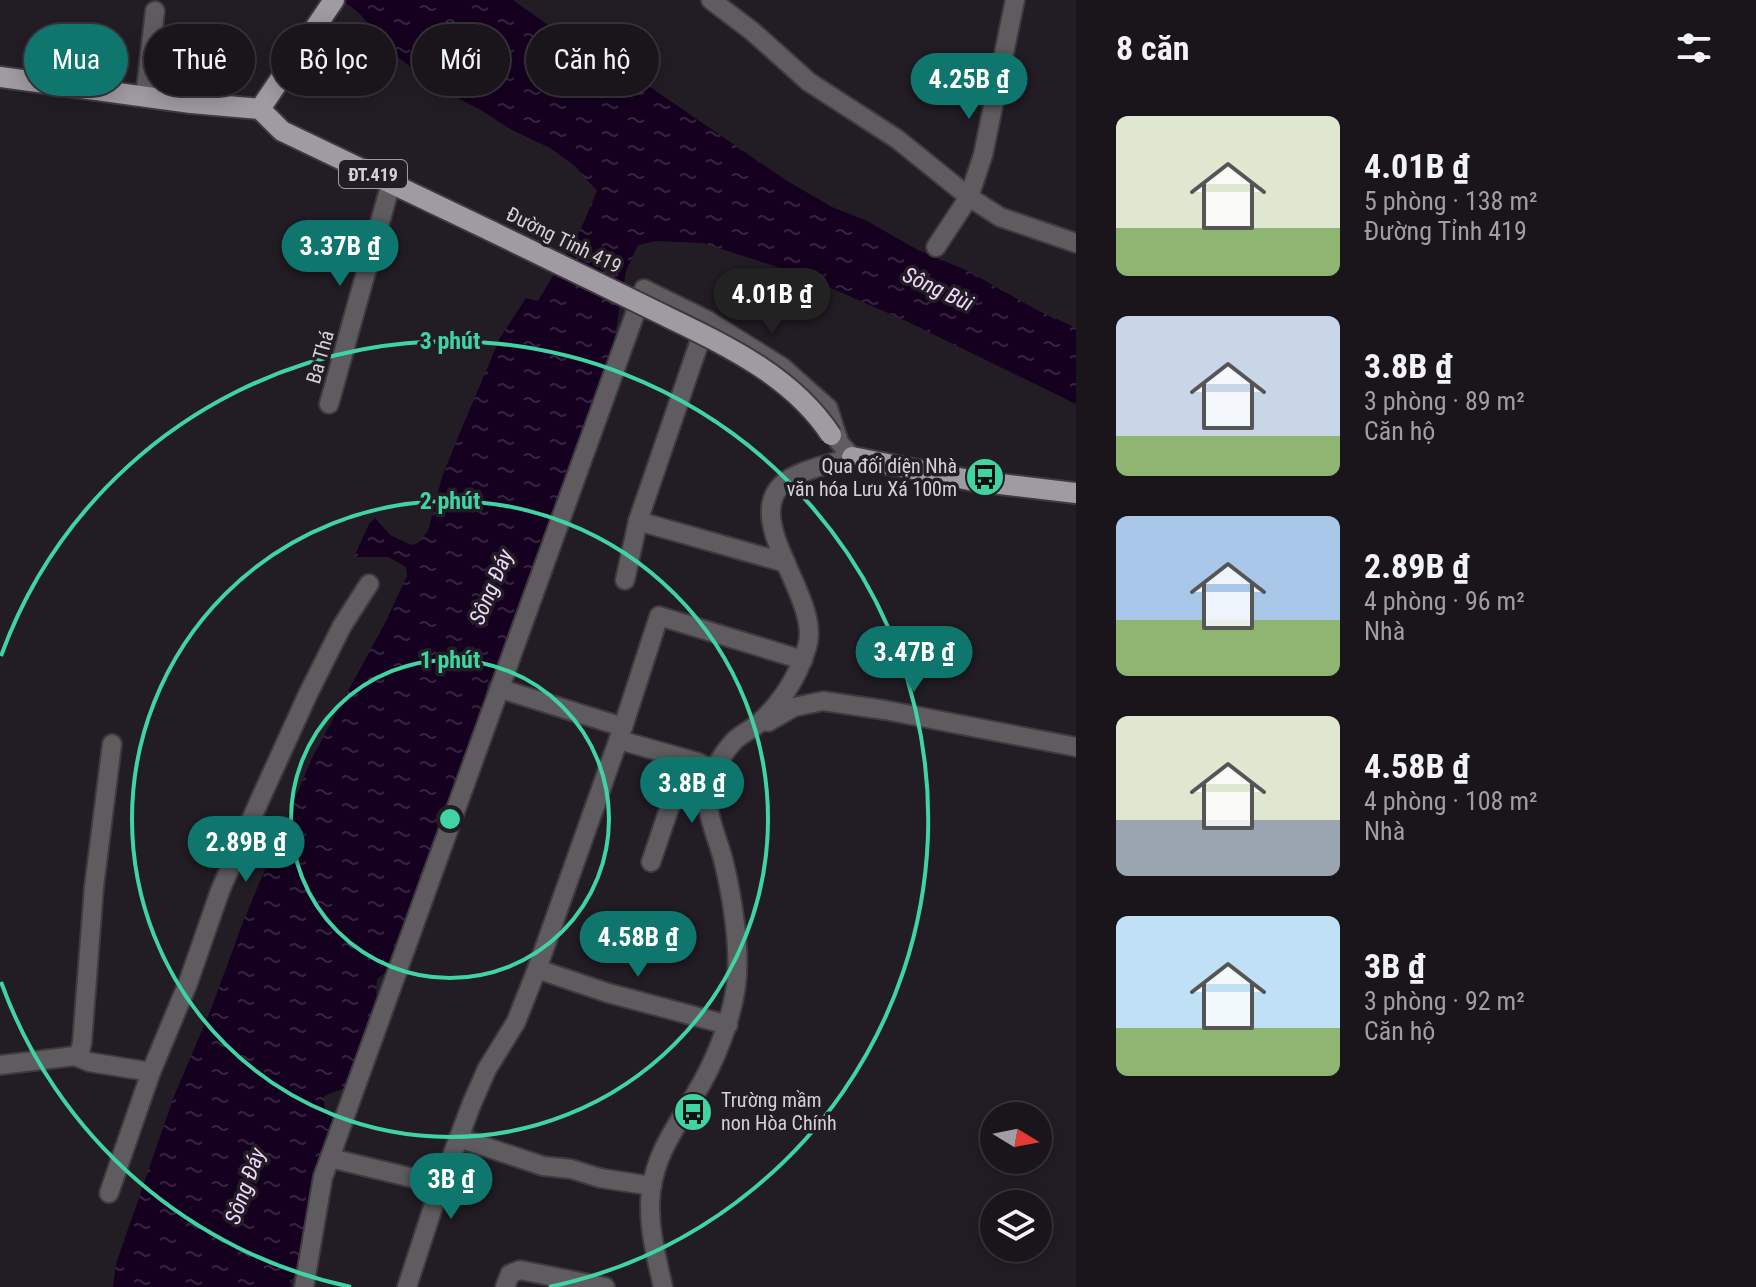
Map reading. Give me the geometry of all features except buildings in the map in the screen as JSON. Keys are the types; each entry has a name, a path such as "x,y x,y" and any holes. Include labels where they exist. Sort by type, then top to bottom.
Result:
{"main road":[{"path":"0,77 260,109 334,0"},
{"name":"Đường Tỉnh 419","path":"260,109 282,131 729,348 786,384 841,445"},
{"path":"841,445 974,481 1076,493"}],"street":[{"path":"712,0 809,82 897,139 969,197 1000,217 1076,243"},
{"path":"936,247 969,197 983,155 1015,0"},
{"path":"145,97 155,11"},
{"name":"Ba Thá","path":"329,404 391,183"},
{"path":"304,1287 323,1177 644,289 707,320 782,367 828,408 841,445 792,477 776,493 769,523 807,613 810,635 794,680 757,725 735,740 708,786 709,806 723,859 737,951 736,983 728,1025 697,1092 660,1153 652,1186 650,1224 663,1287"},
{"path":"625,580 638,521 707,320"},
{"path":"638,521 786,563"},
{"path":"109,1193 220,891 314,680 342,626 369,584"},
{"path":"407,1287 459,1138 487,1069 516,1022 537,969 659,616 803,660"},
{"path":"501,689 715,770"},
{"path":"757,725 770,722 794,707 823,701 1076,747"},
{"path":"0,1065 68,1057 80,1051 94,887 112,744"},
{"path":"651,862 686,759"},
{"path":"537,969 608,993 728,1025"},
{"path":"68,1057 151,1072"},
{"path":"459,1138 543,1166 652,1186"},
{"path":"330,1158 442,1185"},
{"path":"505,1287 510,1274 520,1270 583,1286 605,1287"}],"water":[{"path":"342,0 513,0 547,24 526,24 526,96 659,96 659,93 787,181 832,207 968,271 1076,328 1076,404 906,321 799,274 703,243 656,241 638,245 626,271 613,347 561,490 541,569 524,593 503,662 487,685 488,694 390,969 377,979 379,1003 347,1087 324,1096 325,1109 338,1123 302,1256 290,1287 113,1287 116,1264 173,1099 243,922 312,758 407,576 406,567 388,557 354,557 369,524 375,518 390,535 411,545 418,543 428,531 442,477 500,338 526,298 538,301 580,231 597,191 574,165 550,148 454,96 510,96 510,24 412,24 412,68 396,55 396,24 369,24"}],"place":[{"name":"Qua đối diện Nhà văn hóa Lưu Xá 100m","path":"985,477"},
{"name":"Trường mầm non Hòa Chính","path":"693,1112"}],"water label":[{"name":"Sông Bùi","path":"938,289"},
{"name":"Sông Đáy","path":"491,587"},
{"name":"Sông Đáy","path":"245,1186"}]}
